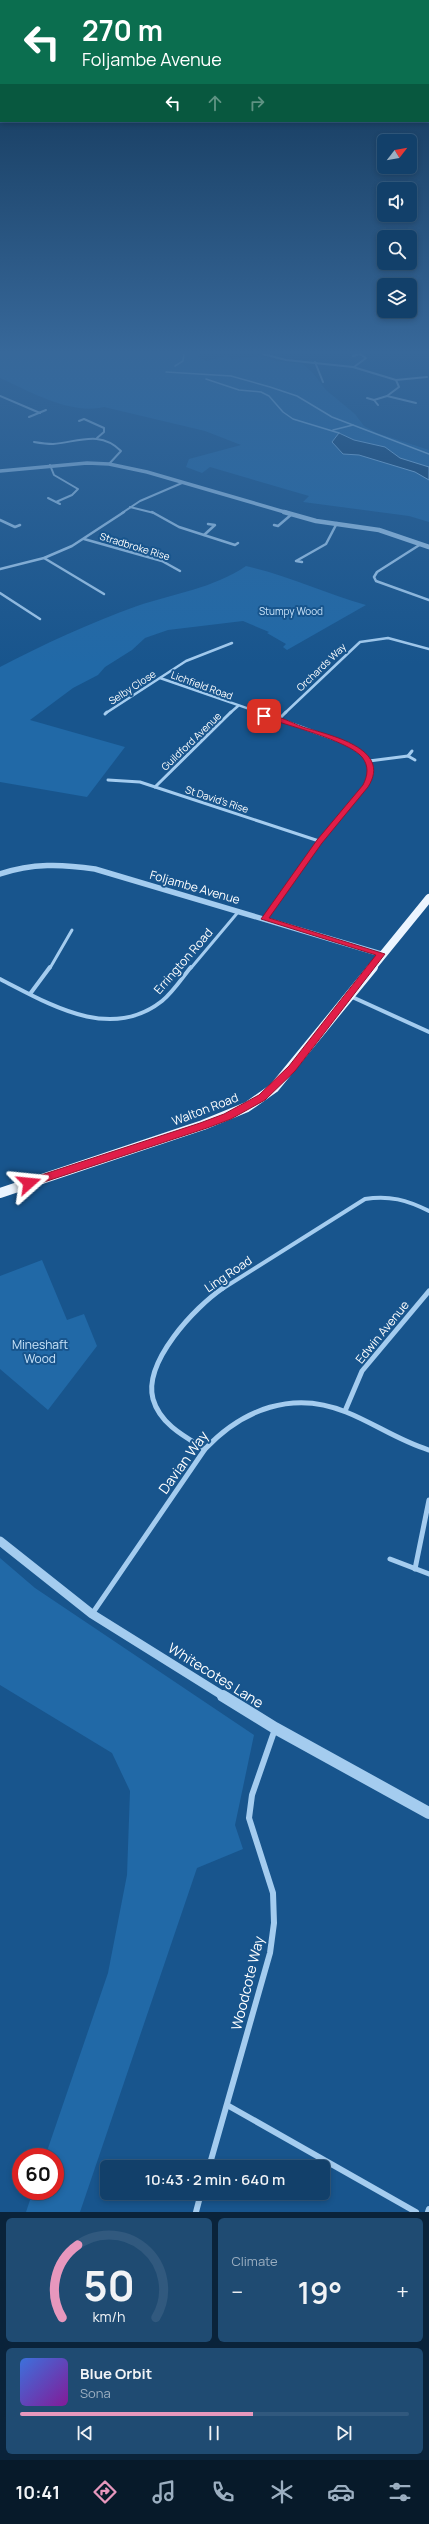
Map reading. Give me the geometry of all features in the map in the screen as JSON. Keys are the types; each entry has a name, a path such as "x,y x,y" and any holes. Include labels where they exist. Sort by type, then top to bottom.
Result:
{"main road":[{"name":"Walton Road","path":"0,1193 203,1125 247,1107 274,1088 350,996 381,954 429,898"}],"street":[{"path":"109,464 115,457"},
{"path":"0,471 50,465 87,463 109,464 316,521 379,530 429,547"},
{"path":"50,465 54,475 78,489 72,495 56,502"},
{"path":"0,569 44,558 84,539 130,507 182,483"},
{"path":"48,498 60,504"},
{"path":"130,507 153,512 179,527 204,536 235,545 238,542"},
{"path":"274,525 278,526 292,514"},
{"path":"0,520 15,526 20,524"},
{"path":"302,562 296,561 325,546 333,537 338,523"},
{"path":"204,536 215,525 208,524"},
{"name":"Stradbroke Rise","path":"84,539 153,558 180,571"},
{"path":"421,544 377,572 374,577 376,581 386,586 429,600"},
{"path":"44,558 104,594"},
{"path":"0,564 4,568"},
{"path":"0,593 40,619"},
{"name":"Orchards Way","path":"278,720 360,642 388,638 429,649"},
{"name":"Selby Close","path":"105,714 186,662 232,643"},
{"name":"Lichfield Road","path":"160,678 350,745 369,761"},
{"name":"Guildford Avenue","path":"155,787 238,706"},
{"path":"408,756 412,751"},
{"path":"264,919 319,841 366,785 371,776 369,761 408,756 415,760"},
{"name":"St David's Rise","path":"108,780 140,782 319,841"},
{"name":"Foljambe Avenue","path":"0,874 25,866 70,865 95,869 381,954"},
{"name":"Errington Road","path":"0,979 71,1014 89,1019 117,1020 139,1014 162,1001 239,911"},
{"path":"30,994 47,972 72,930"},
{"path":"350,996 429,1032"},
{"name":"Ling Road","path":"205,1449 173,1428 160,1415 154,1402 151,1388 153,1371 162,1355 197,1309 216,1293 365,1199 380,1195 398,1196 429,1211"},
{"name":"Edwin Avenue","path":"345,1411 362,1370 429,1291"},
{"name":"Davian Way","path":"92,1614 205,1449 215,1437 242,1416 281,1403 303,1401 324,1404 345,1411 414,1446 429,1450"},
{"path":"415,1569 429,1500"},
{"name":"Whitecotes Lane","path":"0,1541 92,1614 275,1728 429,1813"},
{"path":"390,1559 429,1574"},
{"name":"Woodcote Way","path":"211,2160 270,1953 274,1923 273,1893 249,1818 252,1795 275,1728"},
{"path":"227,2106 416,2212"},
{"path":"196,2212 200,2200"},
{"path":"428,2212 429,2208"}],"green space":[{"path":"196,457 429,457 429,522 409,516 303,502 309,496 210,467 202,473 186,467 189,459"},
{"name":"Stumpy Wood","path":"246,566 276,574 366,605 287,650 283,647 286,644 267,633 269,632 243,621 168,630 145,638 132,650 105,667 98,675 73,688 30,720 125,747 87,797 0,782 0,667 50,642 102,619 137,606 193,590 221,580"},
{"name":"Mineshaft Wood","path":"42,1260 67,1320 84,1314 97,1346 48,1410 0,1369 0,1276"},
{"path":"0,1558 35,1588 254,1735 235,1825 243,1849 197,1868 80,2212 26,2212 30,2200 64,2200 64,2148 48,2148 108,1973 127,1875 130,1791 112,1753 0,1685"}],"shaded area":[{"path":"366,457 399,457 429,467 429,480 415,472"}],"route":[{"path":"29,1183 203,1125 247,1107 262,1098 274,1088 292,1068 350,996 381,954 264,919 319,841 360,794 371,776 369,761 357,749 350,745 264,716"}]}
